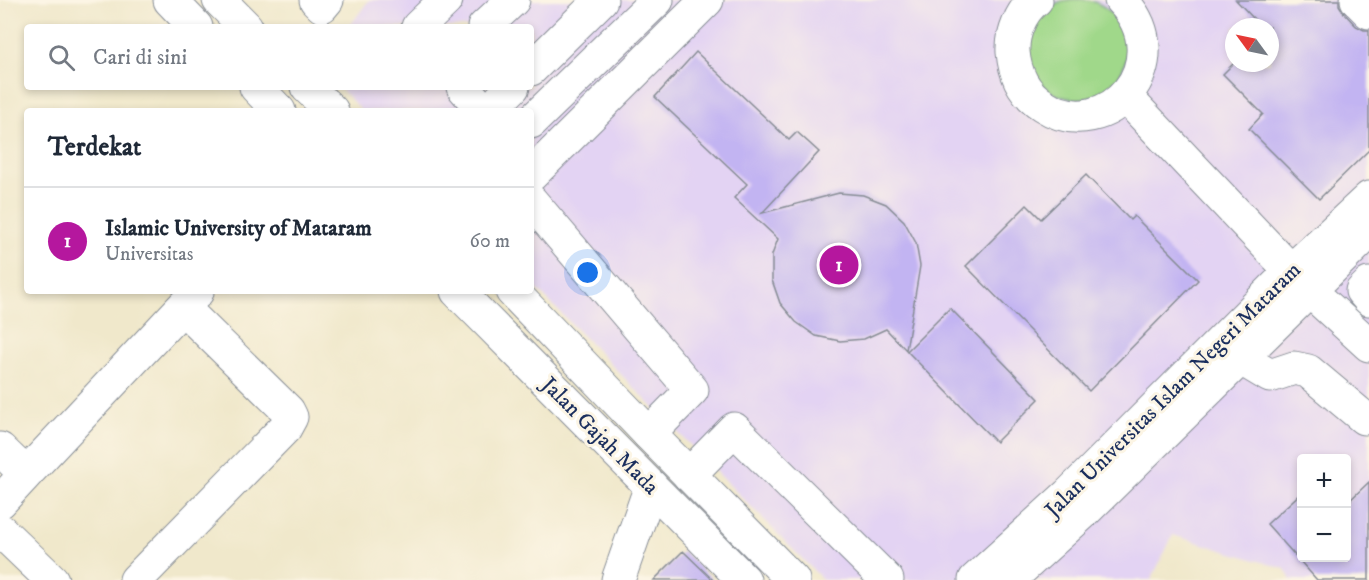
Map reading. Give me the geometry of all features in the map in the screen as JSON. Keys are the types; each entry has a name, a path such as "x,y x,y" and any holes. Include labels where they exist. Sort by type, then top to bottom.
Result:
{"main road":[{"path":"170,0 193,24"},
{"path":"219,0 243,24"},
{"path":"316,0 322,6 327,0"},
{"path":"421,24 446,0"},
{"path":"487,24 513,0"},
{"path":"534,66 601,0"},
{"path":"534,172 707,0"},
{"path":"1036,0 1019,22 1012,44 1014,66 1022,85 1035,100 1051,111 1071,116 1090,115 1109,108 1125,96 1138,77 1144,56 1142,33 1132,12 1121,0"},
{"path":"1357,0 1369,12"},
{"path":"534,119 651,2 676,31"},
{"path":"259,90 276,108"},
{"path":"310,90 329,108"},
{"path":"466,90 484,108"},
{"path":"490,108 510,90"},
{"path":"1125,96 1300,280 1369,345"},
{"name":"Jalan Universitas Islam Negeri Mataram","path":"1009,580 1084,512 1240,358 1300,280 1369,198"},
{"path":"534,205 692,390 649,434"},
{"name":"Jalan Universitas Islam Negeri Mataram","path":"975,580 1300,280 1369,232"},
{"path":"1369,284 1362,291 1369,299"},
{"name":"Jalan Gajah Mada","path":"460,294 744,580"},
{"name":"Jalan Gajah Mada","path":"515,294 793,580"},
{"path":"0,502 191,299 291,417 285,428 136,580"},
{"path":"1240,358 1270,376 1294,368 1308,371 1364,418"},
{"path":"690,475 734,429 888,580"},
{"path":"0,449 26,474"},
{"path":"618,580 651,486"},
{"path":"0,530 52,580"}],"shaded area":[{"path":"369,0 1369,0 1369,580 1291,580 1285,569 1173,535 1151,580 823,580 534,286 534,108 359,108 342,90 534,90 534,24 351,24"}],"green space":[{"path":"1077,-1 1105,7 1119,21 1127,49 1119,77 1105,91 1077,99 1049,91 1035,77 1027,49 1035,21 1049,7"}],"building":[{"path":"1236,0 1339,0 1344,13 1356,26 1369,30 1369,150 1319,199 1249,129 1263,114 1223,74 1225,72 1279,72 1279,18 1253,18"},
{"path":"696,52 789,140 797,132 819,152 762,213 839,193 863,195 886,204 904,221 916,243 920,266 906,350 886,329 864,339 840,341 816,336 796,322 780,303 772,280 772,255 778,239 734,198 747,184 655,97"},
{"path":"1086,175 1130,220 1134,216 1198,280 1089,391 966,266 1027,205 1041,219"},
{"path":"950,308 1039,399 996,442 907,351"},
{"path":"1369,482 1369,580 1317,580 1301,562 1351,562 1351,499"},
{"path":"1297,497 1297,558 1267,524"},
{"path":"683,551 713,580 654,580"}],"place":[{"name":"Islamic University of Mataram","path":"839,265"}]}
